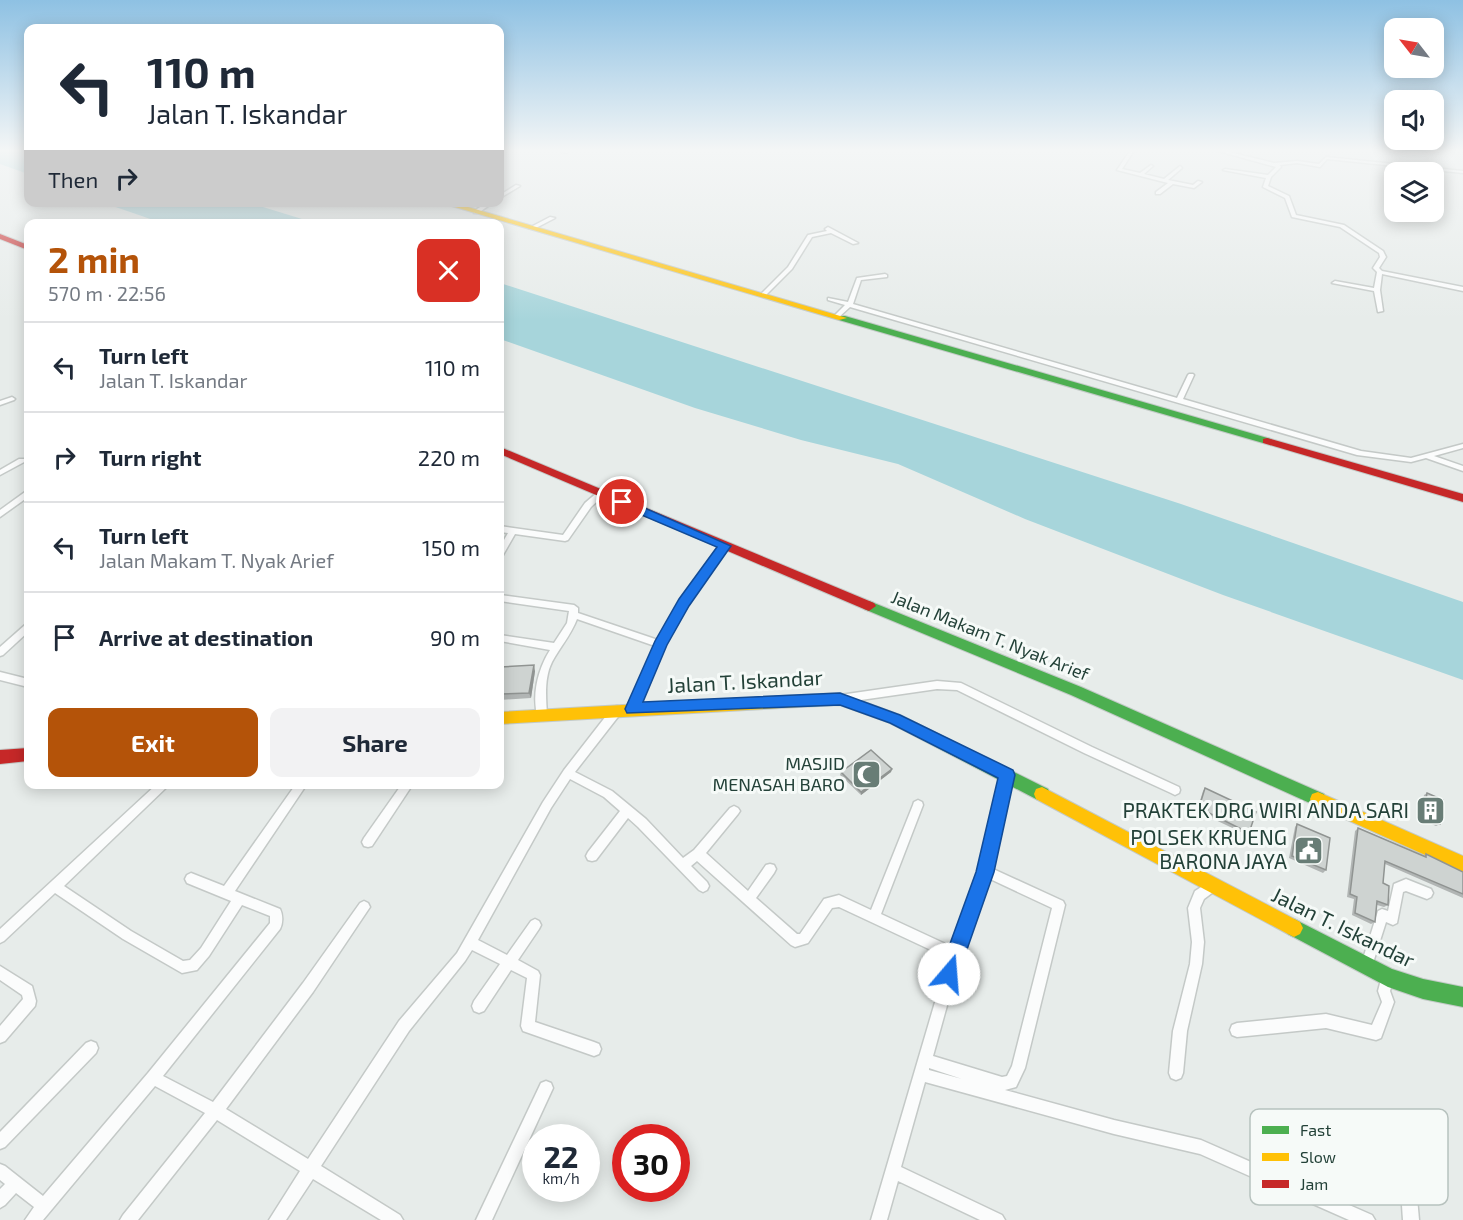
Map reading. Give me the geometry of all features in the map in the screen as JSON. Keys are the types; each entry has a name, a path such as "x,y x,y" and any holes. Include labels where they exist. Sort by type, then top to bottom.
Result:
{"street":[{"path":"1290,206 1292,214 1342,226 1382,252 1383,256 1376,268 1380,273 1463,288"},
{"path":"462,207 535,226 838,315 1117,389 1179,401 1346,456 1463,498"},
{"path":"478,211 485,207"},
{"path":"535,226 549,220"},
{"path":"823,227 855,243"},
{"path":"764,294 790,268 810,236 832,231"},
{"path":"0,236 24,246"},
{"path":"1380,273 1377,290 1380,311"},
{"path":"838,315 849,305 858,279 885,276"},
{"path":"1335,283 1377,290"},
{"path":"830,299 1117,389 1346,456 1398,460 1428,457 1463,446"},
{"path":"1179,401 1191,375"},
{"path":"0,403 12,399"},
{"name":"Jalan Makam T. Nyak Arief","path":"504,452 1076,691 1463,864"},
{"path":"1428,457 1463,469"},
{"path":"0,473 22,460"},
{"path":"504,530 565,538 588,505 602,494"},
{"path":"0,514 24,497"},
{"path":"504,546 513,531"},
{"path":"633,709 660,644 684,603 725,546"},
{"path":"504,598 567,605 574,608 574,615 544,668 541,690 542,715"},
{"path":"574,615 660,644"},
{"path":"0,652 24,631"},
{"path":"504,639 554,647"},
{"path":"0,676 24,682"},
{"path":"840,699 938,685 958,687 1175,790"},
{"name":"Jalan T. Iskandar","path":"504,718 840,699 895,719 1007,775 1212,886 1388,977 1423,989 1463,996"},
{"path":"278,1220 312,1171 404,1026 450,972 568,773 617,710"},
{"path":"0,757 24,755"},
{"path":"568,773 608,794 627,810 702,886"},
{"path":"879,1220 955,954 985,872 1007,775"},
{"path":"0,937 160,789"},
{"path":"56,887 182,967 193,966 205,952 233,896 299,789"},
{"path":"368,842 405,789"},
{"path":"874,916 918,805"},
{"path":"592,856 627,810"},
{"path":"682,865 698,854 734,811"},
{"path":"698,854 790,938 800,942 828,903 838,901 955,954"},
{"path":"748,900 770,869"},
{"path":"922,1067 1002,1084 1011,1082 1018,1068 1059,905 985,872"},
{"path":"33,1220 153,1078 276,925 276,913 191,879"},
{"path":"1367,965 1382,915 1393,919 1398,888 1406,885 1427,893"},
{"path":"1176,1073 1180,1031 1196,964 1198,942 1194,908 1199,895 1212,886"},
{"path":"128,1220 218,1112 313,984 364,907"},
{"path":"479,1006 536,925"},
{"path":"469,942 534,975 528,1026 594,1048"},
{"path":"0,972 27,992 30,1001 0,1036"},
{"path":"1237,1030 1326,1021 1376,1033 1388,1002 1384,991 1388,977"},
{"path":"0,1142 91,1048"},
{"path":"922,1067 1114,1127 1201,1147 1250,1169"},
{"path":"153,1078 218,1112 394,1220"},
{"path":"484,1220 546,1088"},
{"path":"0,1171 44,1206"},
{"path":"893,1171 997,1220"},
{"path":"0,1200 15,1183"},
{"path":"1333,1205 1367,1220"},
{"path":"1410,1205 1411,1220"}],"water":[{"path":"116,207 263,207 302,219 150,219"},
{"path":"504,284 1181,504 1463,602 1463,680 1223,595 1025,519 898,464 801,440 695,408 504,340"}],"building":[{"path":"534,665 529,693 504,694 504,667"},
{"name":"MASJID MENASAH BARO","path":"871,750 892,769 861,792 841,772"},
{"path":"1205,788 1256,812 1249,833 1207,812 1209,805 1201,801"},
{"name":"PRAKTEK DRG WIRI ANDA SARI","path":"1427,793 1443,800 1440,824 1423,816"},
{"name":"POLSEK KRUENG BARONA JAYA","path":"1297,824 1330,838 1326,870 1292,856"},
{"path":"1358,828 1426,857 1426,854 1463,872 1463,894 1385,861 1383,883 1389,886 1388,905 1377,901 1375,922 1355,913 1357,897 1350,894"}],"traffic: fast":[{"path":"842,318 1267,441"},
{"path":"869,606 1076,691 1318,799"},
{"path":"799,701 840,699 895,719 1042,794"},
{"path":"1294,928 1388,977 1423,989 1463,997"}],"traffic: slow":[{"path":"458,207 500,219"},
{"path":"504,220 842,318"},
{"path":"504,718 799,701"},
{"path":"1042,794 1294,928"},
{"path":"1318,799 1463,864"}],"traffic: jam":[{"path":"0,236 24,246"},
{"path":"1267,441 1463,498"},
{"path":"504,452 869,606"},
{"path":"0,757 24,755"}],"place":[{"name":"MASJID MENASAH BARO","path":"866,774"},
{"name":"PRAKTEK DRG WIRI ANDA SARI","path":"1430,811"},
{"name":"POLSEK KRUENG BARONA JAYA","path":"1308,850"}],"route":[{"path":"622,502 725,546 684,603 656,651 633,709 840,699 895,719 1007,775 985,872 949,974"}]}
